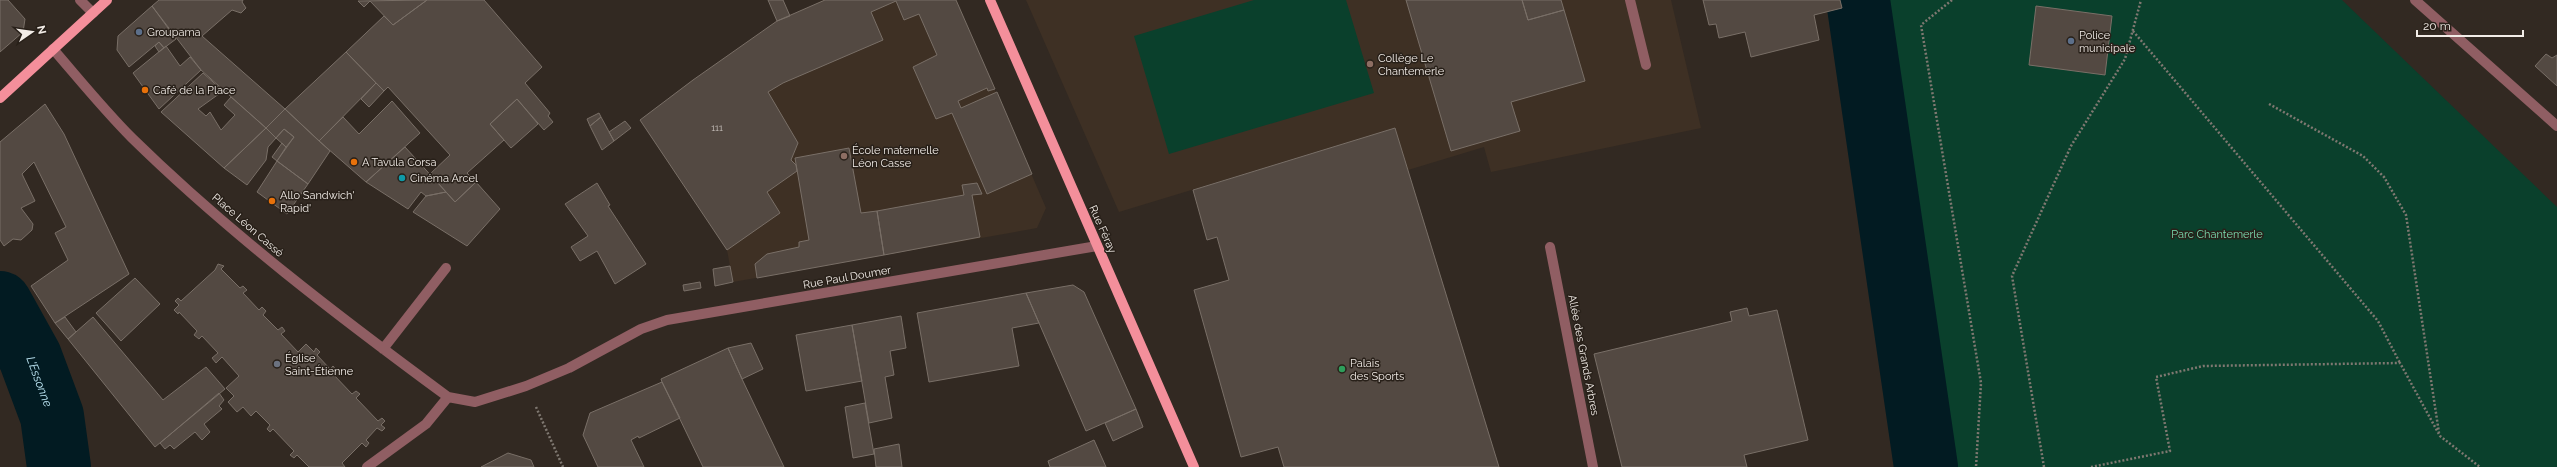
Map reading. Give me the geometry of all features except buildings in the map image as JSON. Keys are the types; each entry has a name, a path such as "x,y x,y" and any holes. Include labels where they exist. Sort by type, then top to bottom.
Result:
{"main road":[{"path":"0,98 107,0"},
{"name":"Rue Féray","path":"990,0 1194,467"}],"street":[{"path":"80,0 92,13"},
{"path":"1630,0 1646,65"},
{"path":"2415,0 2557,126"},
{"name":"Place Léon Cassé","path":"53,50 132,137 304,289 383,350 448,397 475,402 526,386 569,368 607,347"},
{"name":"Rue Paul Doumer","path":"607,347 641,329 666,320 1097,246"},
{"name":"Allée des Grands Arbres","path":"1550,247 1593,467"},
{"path":"383,350 446,268"},
{"path":"367,467 426,424 448,397"}],"path":[{"path":"1952,0 1921,25 1981,383 1976,467"},
{"path":"2044,467 2012,276 2071,146 2125,59 2141,0"},
{"path":"2133,31 2378,321 2440,436 2480,467"},
{"path":"2269,104 2363,156 2384,177 2406,215 2440,436"},
{"path":"2091,467 2170,451 2156,377 2204,366 2400,363"},
{"path":"526,386 563,467"}],"shaded area":[{"name":"École maternelle Léon Casse","path":"825,0 956,0 1046,208 1037,228 733,282 727,250 640,120 693,80 777,21"},
{"name":"Collège Le Chantemerle","path":"1026,0 1671,0 1701,128 1491,172 1484,147 1408,170 1395,128 1119,212"}],"green space":[{"path":"1254,0 1346,0 1374,93 1169,154 1134,36"},
{"name":"Parc Chantemerle","path":"1877,0 2342,0 2557,207 2557,467 1945,467"}],"waterway":[{"path":"1858,0 1926,467"},
{"name":"L'Essonne","path":"0,303 30,357 52,416 59,467"}],"place":[{"name":"Groupama","path":"139,32"},
{"name":"Police municipale","path":"2071,41"},
{"name":"Collège Le Chantemerle","path":"1370,64"},
{"name":"Café de la Place","path":"145,90"},
{"name":"École maternelle Léon Casse","path":"844,156"},
{"name":"A Tavula Corsa","path":"354,162"},
{"name":"Cinéma Arcel","path":"402,178"},
{"name":"Allo Sandwich' Rapid'","path":"272,201"},
{"name":"Église Saint-Étienne","path":"277,364"},
{"name":"Palais des Sports","path":"1342,369"}]}
